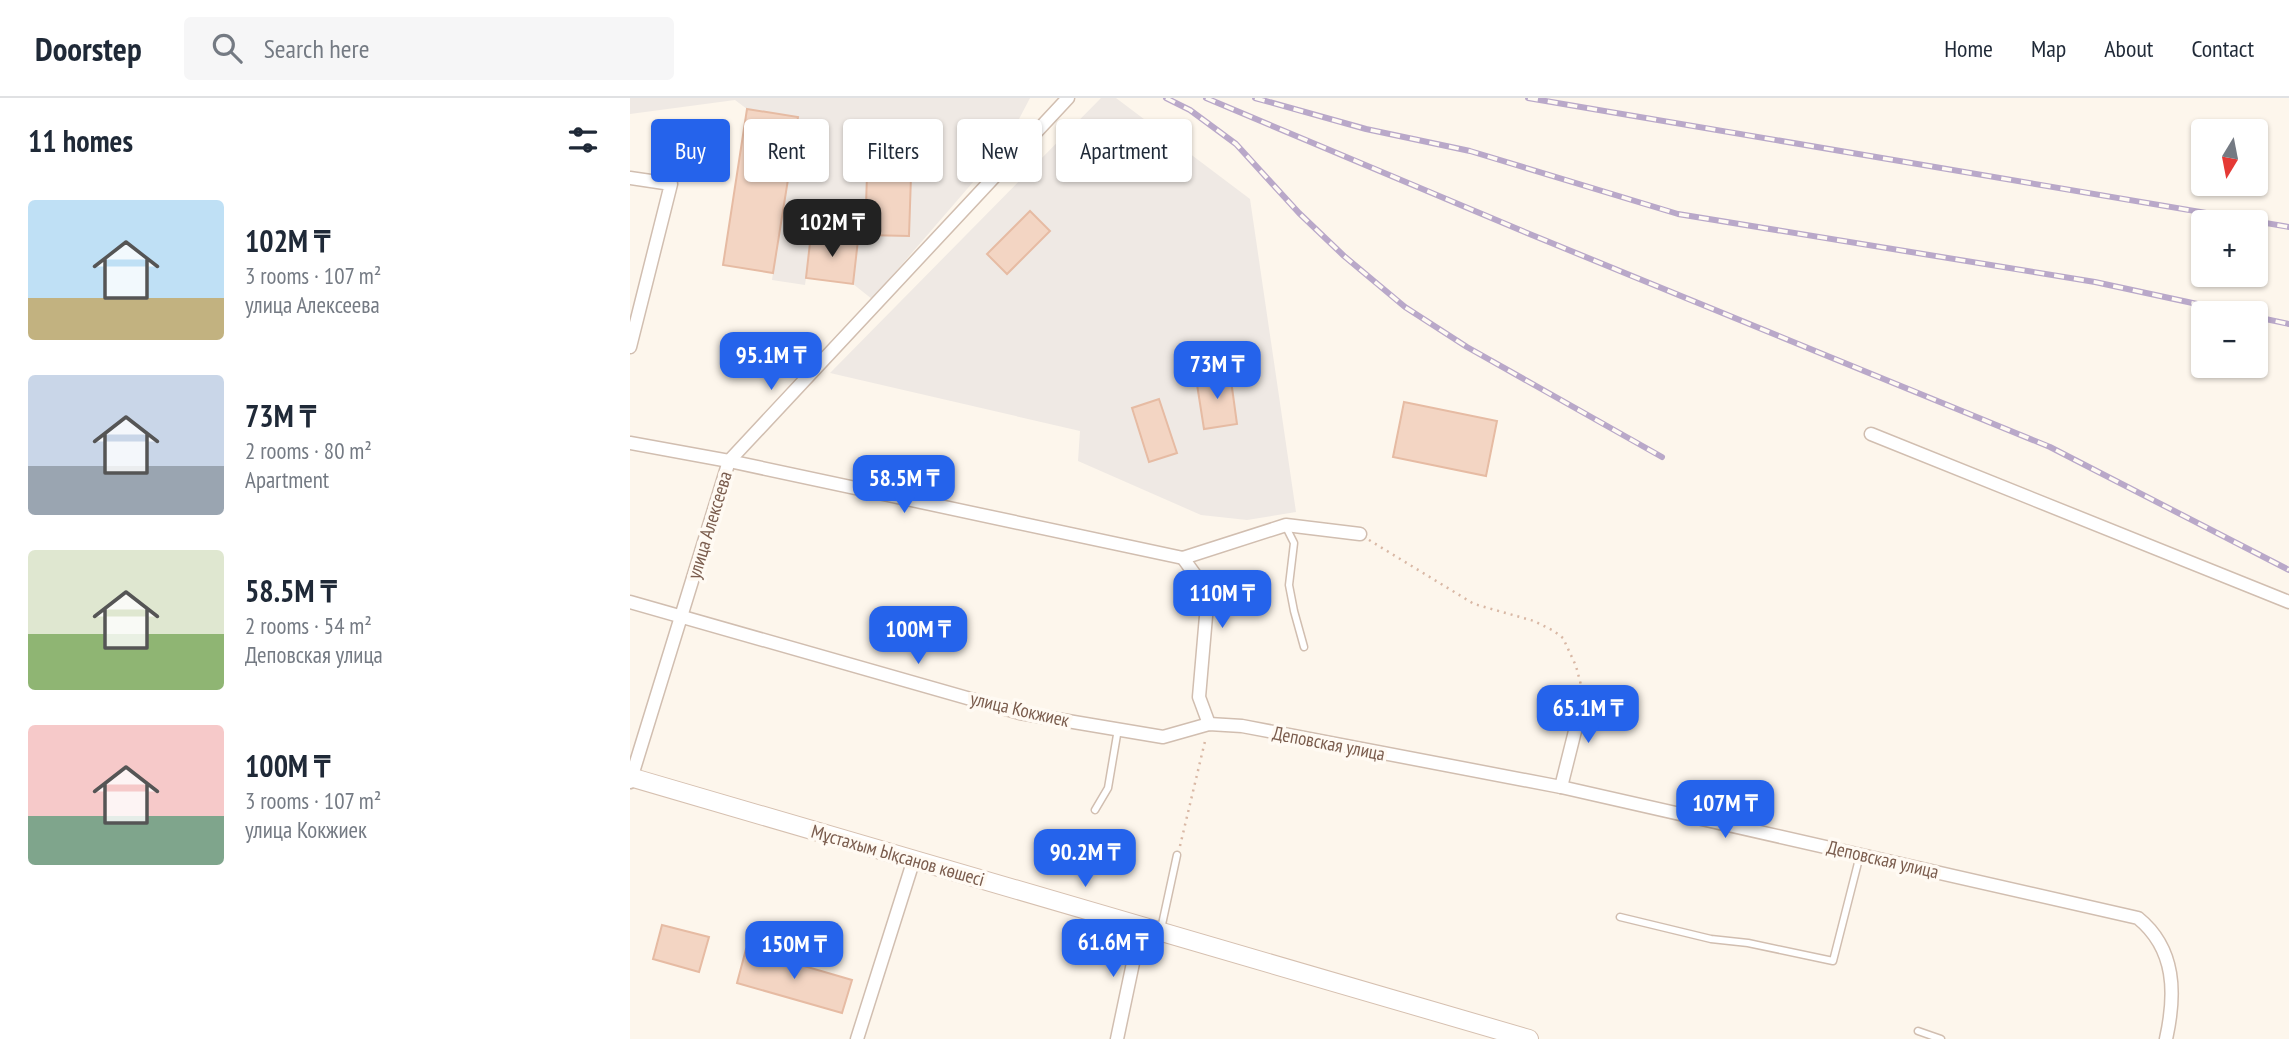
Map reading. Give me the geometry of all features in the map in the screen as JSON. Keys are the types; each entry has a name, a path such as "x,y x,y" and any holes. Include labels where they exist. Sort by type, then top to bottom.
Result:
{"main road":[{"name":"Мұстахым Ықсанов көшесі","path":"630,779 1160,930 1529,1039"}],"street":[{"name":"улица Алексеева","path":"630,779 729,461 1068,98"},
{"path":"630,178 671,184 630,347"},
{"path":"1871,434 2289,602"},
{"path":"630,443 729,461 1183,558 1286,525 1360,534"},
{"path":"1183,558 1208,593 1199,697 1209,724"},
{"name":"улица Кокжиек","path":"630,602 1020,713 1163,737 1209,724"},
{"path":"1560,787 1584,695"},
{"name":"Деповская улица","path":"1209,724 1242,726 1560,787 2138,918 2151,928 2160,940 2168,959 2172,1001 2166,1039"},
{"path":"857,1039 914,859"},
{"path":"1117,1039 1141,925"}],"lane":[{"path":"1286,525 1294,543 1289,585 1304,647"},
{"path":"1095,810 1108,788 1118,729"},
{"path":"1620,917 1711,939 1748,943 1833,961 1860,853"},
{"path":"1160,930 1177,855"},
{"path":"1918,1031 1941,1039"}],"path":[{"path":"1360,534 1474,604 1534,621 1563,638 1576,666 1584,695"},
{"path":"1177,855 1209,724"}],"shaded area":[{"path":"630,98 1030,98 1019,119 957,119 957,182 973,182 872,299 853,284 806,278 805,285 772,280 773,273 723,265 744,128 744,182 829,182 829,119 745,119 747,109 735,100 630,114"},
{"path":"1101,98 1116,98 1144,119 1080,119"},
{"path":"1056,144 1056,182 1192,182 1192,155 1250,199 1296,512 1247,520 1201,515 1078,461 1080,431 830,373 1018,182 1042,182 1042,158"}],"building":[{"path":"747,109 798,117 798,119 745,119"},
{"path":"744,128 744,182 788,182 773,273 723,265"},
{"path":"867,182 911,182 909,236 865,235"},
{"path":"1030,211 1050,231 1007,274 987,254"},
{"path":"811,234 858,240 853,284 806,278"},
{"path":"1230,373 1237,424 1204,429 1196,378"},
{"path":"1159,399 1177,453 1149,462 1132,408"},
{"path":"1404,402 1497,421 1486,476 1393,457"},
{"path":"662,925 709,937 699,972 653,959"},
{"path":"746,949 852,980 842,1013 737,983"}],"railway":[{"path":"1166,98 1190,110 1236,144 1299,213 1344,256 1405,307 1467,347 1662,457"},
{"path":"1206,98 2050,447 2289,570"},
{"path":"1255,98 1366,129 1470,151 1678,214 2095,282 2191,303"},
{"path":"1528,98 2289,227"},
{"path":"2268,320 2289,324"}]}
